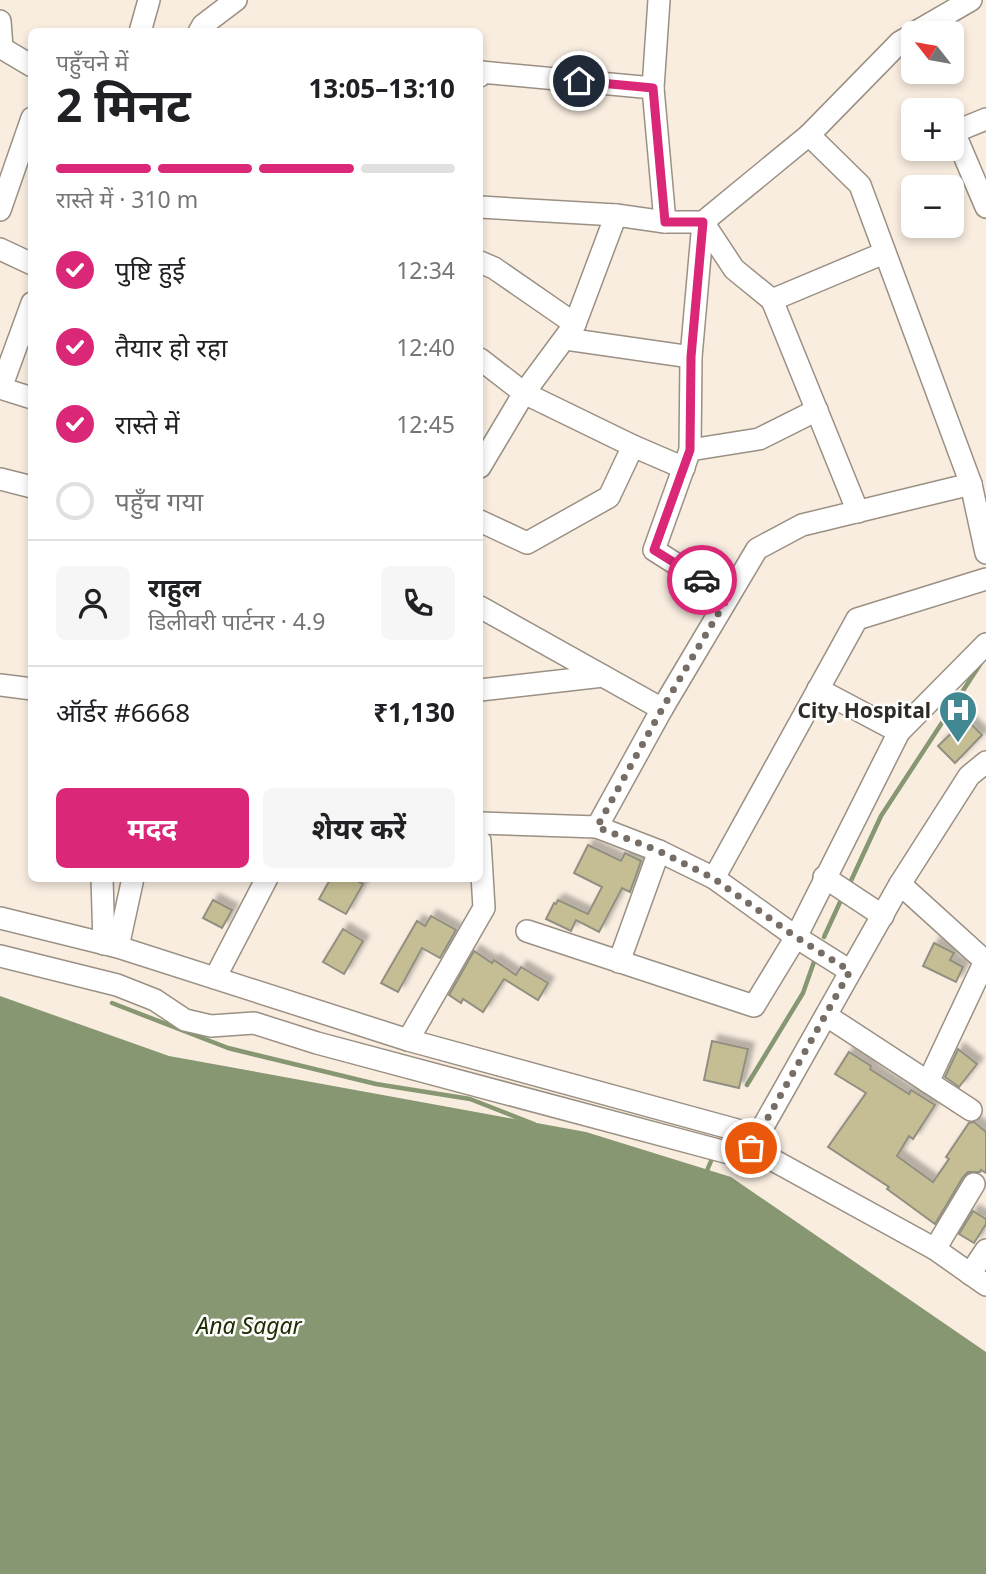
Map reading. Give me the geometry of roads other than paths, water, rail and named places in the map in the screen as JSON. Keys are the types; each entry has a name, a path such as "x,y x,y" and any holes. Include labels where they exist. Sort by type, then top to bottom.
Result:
{"street":[{"path":"141,28 149,0"},
{"path":"201,28 236,0"},
{"path":"659,0 653,88 665,222"},
{"path":"935,21 971,0"},
{"path":"0,21 1,48 28,64"},
{"path":"483,207 616,215 665,222 703,222 809,135 901,41"},
{"path":"483,72 653,88"},
{"path":"986,118 954,132 986,207"},
{"path":"0,210 28,130"},
{"path":"809,135 860,184 971,484 986,553"},
{"path":"483,462 524,393 570,331 616,215"},
{"path":"703,222 734,269 772,300 858,512"},
{"path":"703,222 691,357 687,459 654,550 728,597"},
{"path":"0,249 28,262"},
{"path":"772,300 884,253"},
{"path":"483,263 494,268 570,331 691,357"},
{"path":"28,314 1,388 28,397"},
{"path":"483,361 524,393 633,446 687,459 759,439 817,410"},
{"path":"483,521 527,543 609,497 633,446"},
{"path":"0,479 28,486"},
{"path":"597,827 662,709 757,549 802,526 971,484"},
{"path":"713,878 857,619 986,579"},
{"path":"483,609 662,709"},
{"path":"527,931 754,1006 796,937 899,732 986,644"},
{"path":"550,646 568,680"},
{"path":"483,690 603,676"},
{"path":"0,685 28,689"},
{"path":"818,690 899,732"},
{"path":"0,956 117,985 155,1000 185,1020 211,1026 254,1023 317,1043 729,1153 751,1148 900,884 969,776 986,762"},
{"path":"483,823 597,827 659,851 713,878 796,937 850,971"},
{"path":"619,962 659,851"},
{"path":"824,877 883,916"},
{"path":"102,882 102,943"},
{"path":"82,976 102,943 131,882"},
{"path":"215,978 265,882"},
{"path":"408,1040 484,908 482,882"},
{"path":"900,884 983,970 928,1082"},
{"path":"0,918 102,943 408,1040 737,1130 751,1148 935,1249 978,1279 986,1250"},
{"path":"827,1016 971,1111"},
{"path":"702,1146 712,1123"},
{"path":"935,1249 974,1184"}],"water":[{"name":"Ana Sagar","path":"0,996 169,1056 586,1132 731,1177 986,1352 986,1574 0,1574"}],"waterway":[{"path":"849,885 881,816 983,660"},
{"path":"824,937 841,900"},
{"path":"747,1085 803,993 815,959"},
{"path":"112,1003 228,1048 376,1084 470,1099 534,1124"},
{"path":"706,1173 711,1161"}],"place":[{"name":"City Hospital","path":"958,744"}]}
